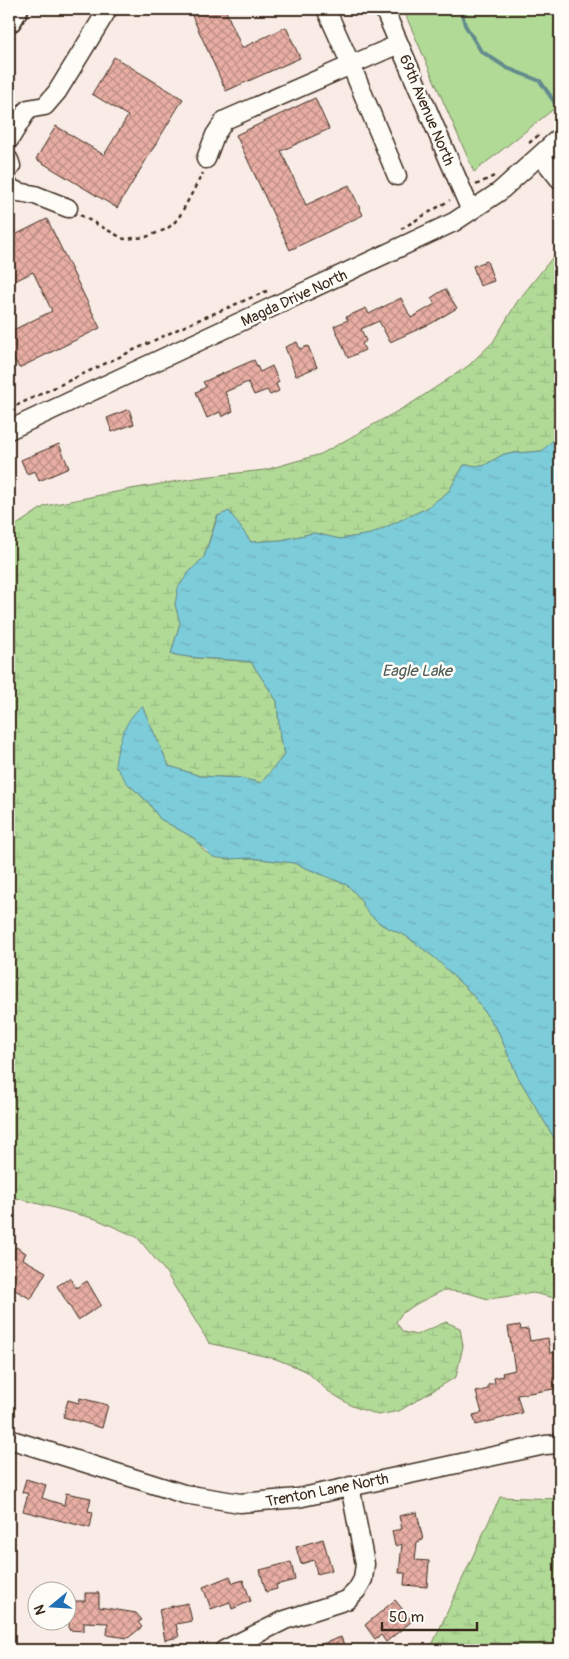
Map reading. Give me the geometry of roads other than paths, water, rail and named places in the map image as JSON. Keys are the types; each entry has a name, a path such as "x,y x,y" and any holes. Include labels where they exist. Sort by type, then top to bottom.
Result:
{"highway":[{"path":"9,19 15,9"}],"street":[{"path":"9,140 28,109 45,106 57,92 108,9"},
{"path":"326,9 397,176"},
{"name":"69th Avenue North","path":"384,9 471,211"},
{"path":"206,159 215,134 225,120 400,44"},
{"name":"Magda Drive North","path":"9,430 412,244 471,211 499,192 540,155 552,134"},
{"path":"540,155 560,180"},
{"path":"9,160 11,166 9,169"},
{"path":"9,187 18,192 68,208"},
{"name":"Trenton Lane North","path":"9,1439 184,1494 240,1503 269,1502 545,1445 560,1444"},
{"path":"224,1650 285,1620 347,1600 357,1590 363,1579 365,1564 350,1486"}],"water":[{"name":"Eagle Lake","path":"560,433 560,1148 517,1075 498,1031 472,994 435,958 406,936 382,925 367,912 359,897 347,885 294,863 251,858 225,859 213,857 194,838 160,819 148,802 127,783 115,765 120,741 126,725 142,706 169,766 200,776 240,778 261,783 285,754 280,739 277,701 251,662 171,654 180,623 175,604 178,588 189,572 204,557 218,516 229,511 251,542 281,540 314,533 340,539 371,534 427,508 449,491 464,465 483,466 504,454 542,451"}],"waterway":[{"path":"461,9 465,25 481,51 507,68 540,81 560,110"}]}
